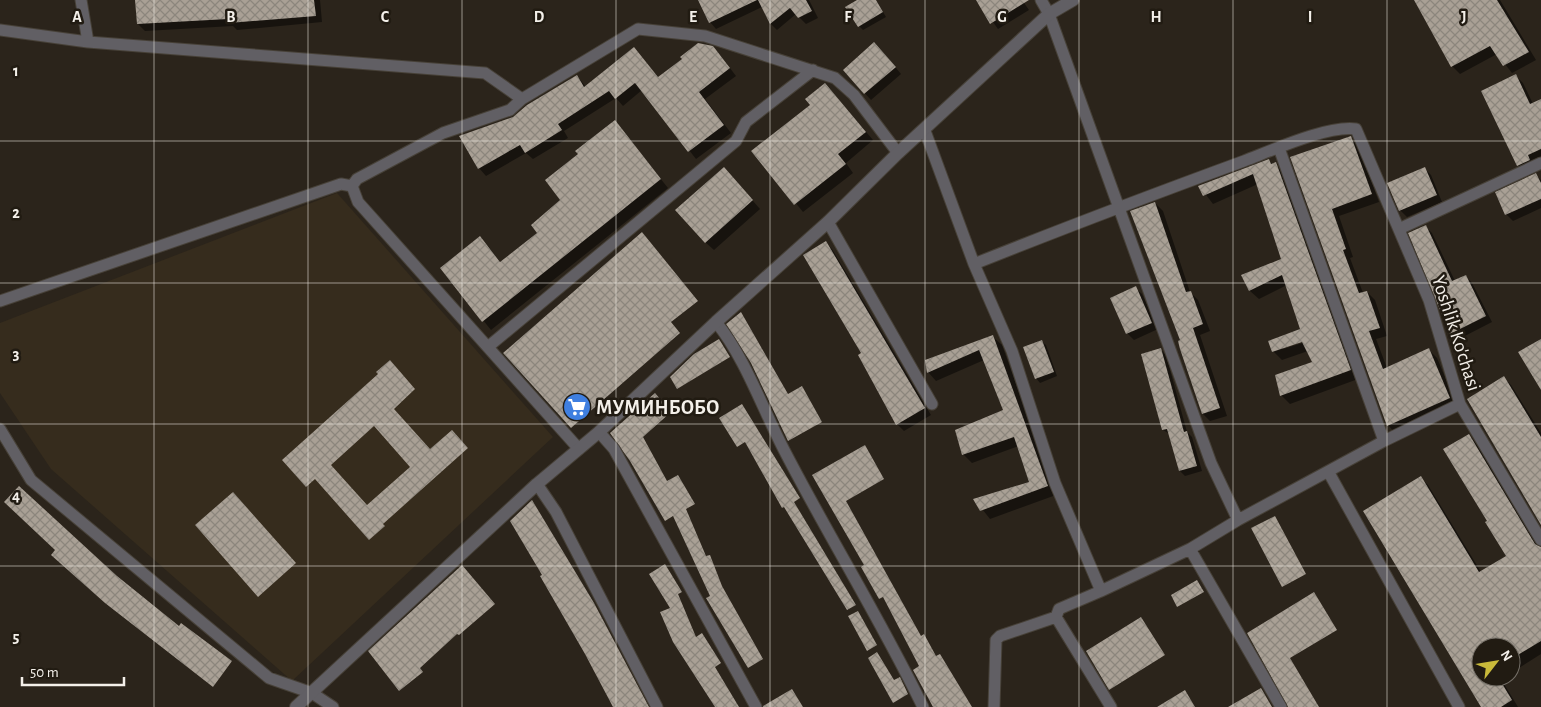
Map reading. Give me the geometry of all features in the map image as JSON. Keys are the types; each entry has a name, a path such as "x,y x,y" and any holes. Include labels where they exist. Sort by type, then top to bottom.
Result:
{"street":[{"path":"81,0 88,42"},
{"path":"1041,0 1049,14 1117,207 1154,299 1211,463 1238,520"},
{"path":"296,707 537,484 599,432 716,322 828,222 898,154 1049,14 1073,0"},
{"path":"352,186 357,179 443,133 510,110 522,99 638,29 705,36 835,78 854,95 898,154"},
{"path":"0,30 88,42 485,73 522,99"},
{"path":"489,346 736,141 746,122 813,70"},
{"name":"Yoshlik Ko'chasi","path":"1279,148 1343,127 1356,129 1429,300 1460,404 1541,540"},
{"path":"925,131 974,264 1012,351 1055,483 1101,590"},
{"path":"974,264 1117,207 1279,148 1384,441"},
{"path":"1399,228 1541,164"},
{"path":"0,301 341,184 352,186"},
{"path":"352,186 358,202 579,448"},
{"path":"828,222 932,404"},
{"path":"716,322 724,332 748,376 782,447 870,606 922,707"},
{"path":"1056,617 1059,609 1190,549 1238,520 1384,441 1460,404"},
{"path":"0,429 31,480 269,678 312,693 333,707"},
{"path":"599,432 614,449 624,466 756,707"},
{"path":"1329,472 1459,707"},
{"path":"537,484 556,512 657,707"},
{"path":"1190,549 1281,707"},
{"path":"994,707 996,640 1000,636 1056,617"},
{"path":"1056,617 1110,707"}],"shaded area":[{"path":"337,193 553,437 292,681 51,469 0,393 0,323"}],"building":[{"path":"135,0 314,0 316,16 229,23 228,19 137,24"},
{"path":"698,0 757,0 709,23"},
{"path":"758,0 806,0 812,11 798,18 790,8 770,24"},
{"path":"857,0 876,0 883,12 858,27 845,7"},
{"path":"976,0 1029,0 990,24"},
{"path":"1414,0 1497,0 1529,52 1503,66 1490,46 1451,67"},
{"path":"874,42 896,67 864,94 843,70"},
{"path":"698,43 713,46 730,68 699,92 724,125 688,152 635,83 615,99 609,91 558,124 562,130 525,153 520,145 478,169 459,136 513,117 527,105 577,75 584,87 634,47 658,77 682,59 680,57"},
{"path":"1516,74 1530,104 1541,99 1541,149 1528,155 1530,160 1517,166 1481,91"},
{"path":"825,83 866,132 838,154 846,164 794,205 751,151 810,105 805,99"},
{"path":"615,120 661,179 482,322 440,268 480,236 500,262 537,233 531,225 560,200 545,180 578,154 575,151"},
{"path":"1351,136 1372,194 1332,209 1346,249 1343,250 1359,293 1367,291 1380,328 1369,331 1383,369 1429,348 1450,398 1387,426 1290,157"},
{"path":"1269,159 1271,164 1276,162 1351,370 1280,396 1275,375 1312,362 1302,342 1272,352 1268,341 1300,329 1282,275 1249,291 1241,275 1281,259 1253,174 1203,196 1198,186"},
{"path":"724,167 753,200 705,243 675,210"},
{"path":"1425,167 1437,195 1399,211 1387,183"},
{"path":"1536,173 1541,183 1541,199 1505,215 1495,192"},
{"path":"1155,202 1186,292 1191,291 1203,324 1193,328 1220,408 1202,414 1180,349 1178,341 1180,340 1130,211"},
{"path":"1426,225 1452,281 1466,275 1486,316 1450,334 1408,233"},
{"path":"642,232 698,301 671,322 680,333 571,428 503,353"},
{"path":"826,241 925,408 896,425 858,355 861,353 803,255"},
{"path":"1136,286 1152,323 1126,334 1110,298"},
{"path":"741,312 788,394 802,386 822,422 788,441 751,363 726,324"},
{"path":"993,335 1048,486 980,511 973,499 1029,482 1014,437 962,455 955,430 1003,410 979,350 927,373 925,360"},
{"path":"719,339 730,357 677,389 670,377 694,354"},
{"path":"1541,339 1541,390 1518,352"},
{"path":"1042,340 1054,372 1035,379 1023,347"},
{"path":"1161,348 1184,432 1187,431 1197,466 1179,471 1167,429 1162,430 1141,354"},
{"path":"390,360 415,389 394,409 430,449 452,430 468,448 383,524 385,526 369,540 315,479 306,487 282,460 378,374 376,372","holes":["374,426 410,467 367,505 331,465"]},
{"path":"1504,376 1541,437 1541,525 1467,399"},
{"path":"655,393 671,412 643,437 667,481 678,475 695,504 686,509 706,556 710,555 722,586 763,659 748,668 706,598 710,596 673,516 665,521 630,461 610,433"},
{"path":"742,404 800,498 794,502 856,605 847,610 784,507 782,508 745,442 737,447 719,418"},
{"path":"1469,434 1535,544 1541,547 1541,641 1521,653 1521,637 1471,637 1471,687 1504,687 1512,700 1501,707 1481,707 1363,511 1421,476 1479,572 1506,556 1443,449"},
{"path":"865,445 884,479 846,501 921,636 924,634 936,656 940,654 972,707 933,707 913,670 919,666 883,597 879,599 861,567 864,565 812,475"},
{"path":"19,486 117,576 179,626 181,623 232,661 213,687 105,603 51,555 55,550 4,502"},
{"path":"233,492 296,563 258,597 195,525"},
{"path":"532,500 594,603 649,707 613,707 540,576 542,575 510,521"},
{"path":"1275,516 1306,574 1282,587 1251,528"},
{"path":"665,564 682,592 678,594 696,637 702,633 721,663 715,667 739,707 715,707 673,642 660,612 670,608 649,574"},
{"path":"462,565 495,604 459,635 457,634 420,668 423,672 399,691 368,651"},
{"path":"1197,580 1204,592 1177,607 1171,595"},
{"path":"1314,592 1337,630 1290,658 1319,707 1288,707 1247,633"},
{"path":"858,611 877,645 867,651 848,616"},
{"path":"1141,617 1165,655 1109,690 1086,651"},
{"path":"877,652 894,680 900,677 908,694 893,703 868,658"},
{"path":"1261,688 1272,707 1228,707"},
{"path":"792,689 803,707 763,707 763,706"},
{"path":"1185,690 1195,707 1157,707"}],"place":[{"name":"МУМИНБОБО","path":"577,407"}]}
